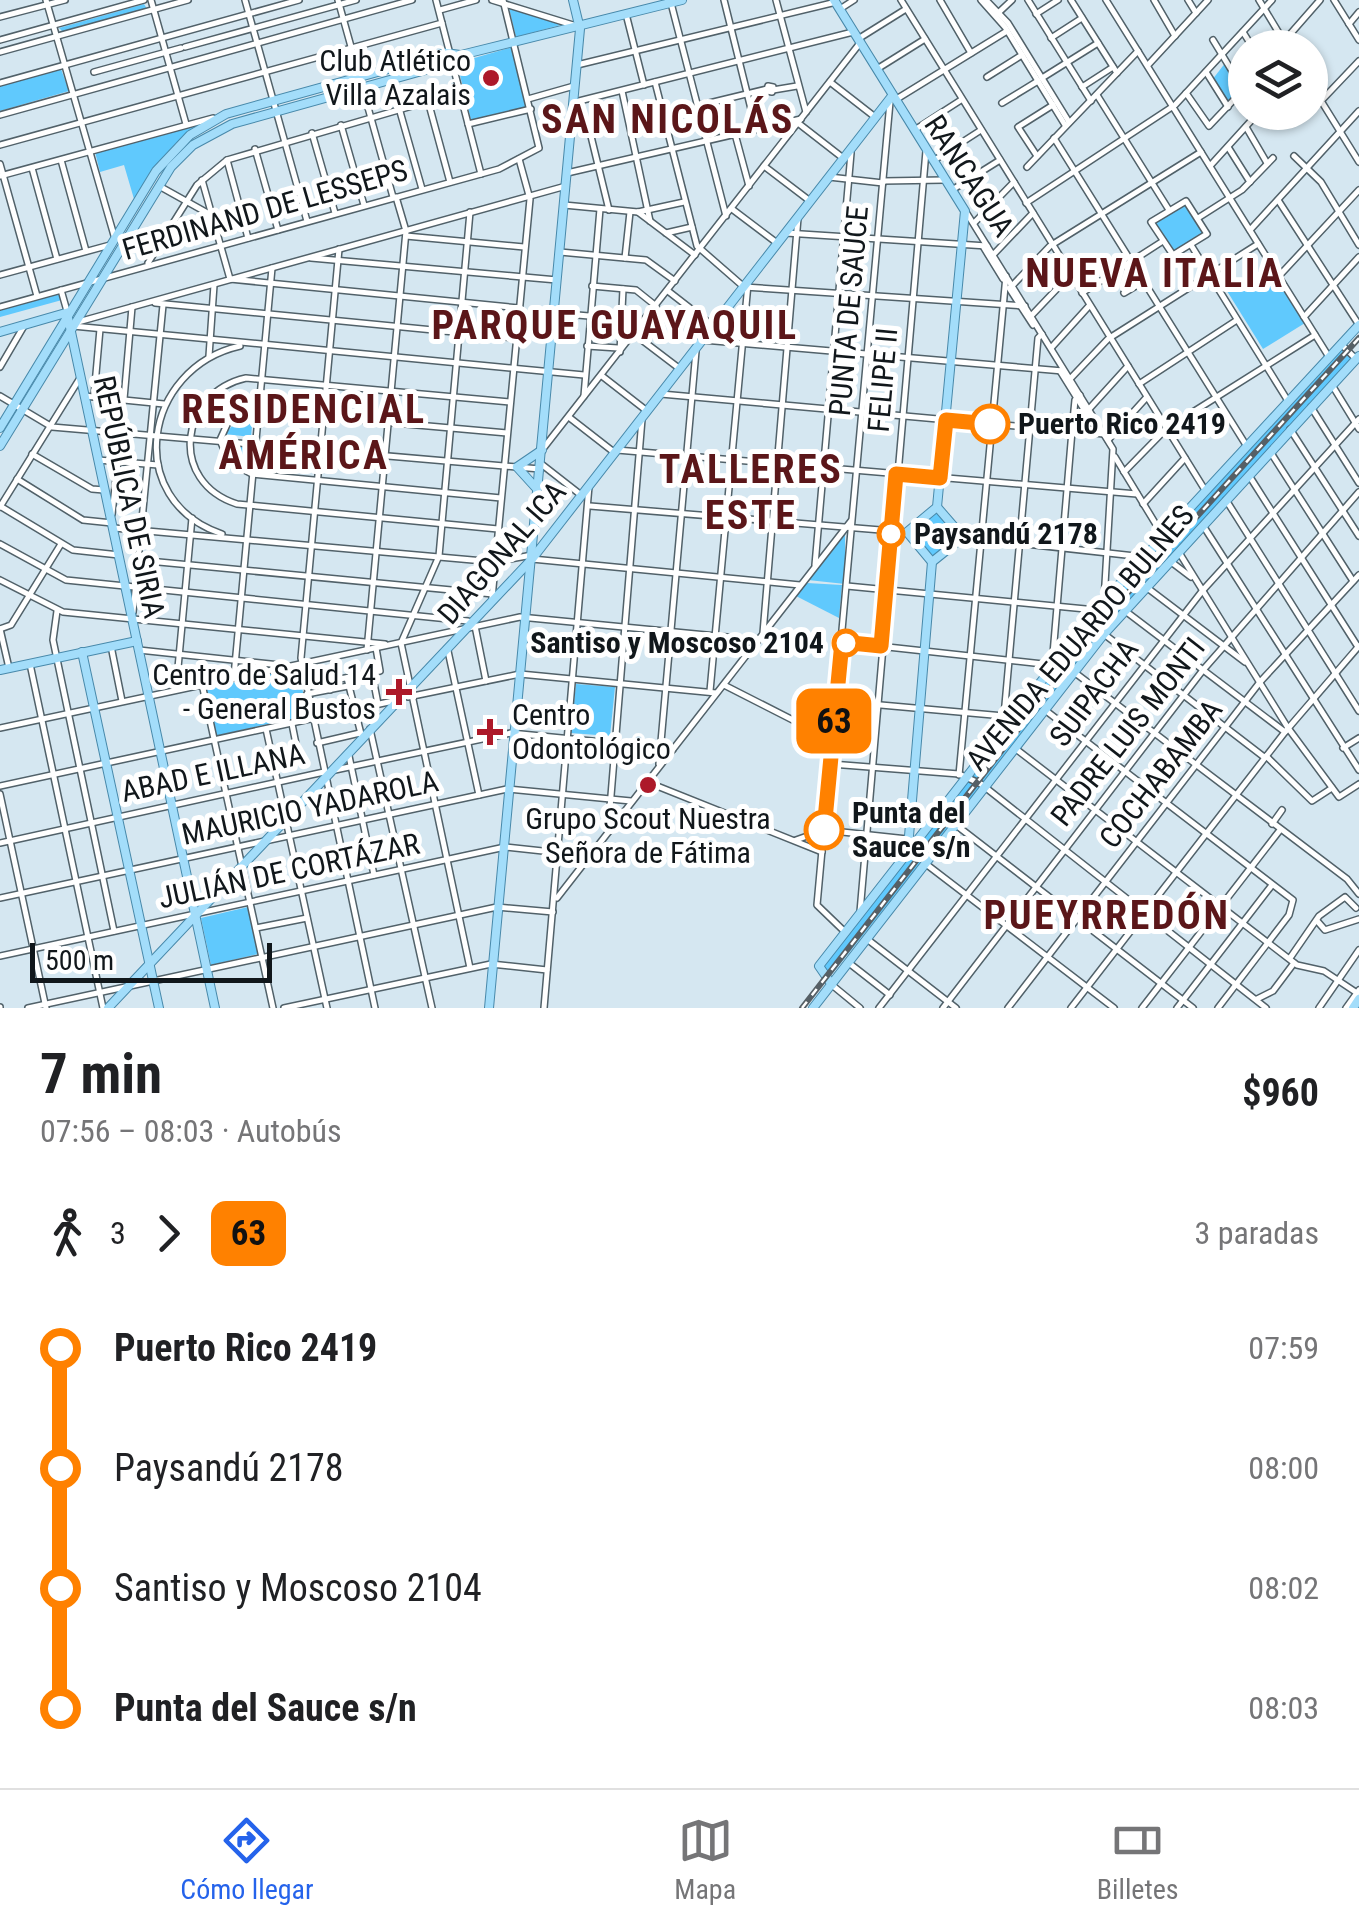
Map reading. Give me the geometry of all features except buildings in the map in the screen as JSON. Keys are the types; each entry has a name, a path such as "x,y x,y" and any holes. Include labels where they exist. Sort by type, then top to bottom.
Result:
{"main road":[{"path":"489,1008 577,65 578,26 573,0"},
{"path":"70,326 67,313 172,151 216,118 359,77 682,0"},
{"name":"RANCAGUA","path":"837,4 965,212"},
{"path":"0,446 18,408 177,160 202,139 226,126 362,88 452,57"},
{"name":"DIAGONAL ICA","path":"106,1008 361,736 411,692 532,557 892,98"},
{"path":"932,562 962,537 938,507 965,212"},
{"path":"0,332 87,304"},
{"path":"832,985 818,968 910,843 1002,730 1008,717 1104,601 1359,325"},
{"name":"REPÚBLICA DE SIRIA","path":"70,326 80,378 89,396 91,429 130,589 132,620 215,1008"},
{"name":"AVENIDA EDUARDO BULNES","path":"813,1008 1124,610 1356,359"},
{"path":"0,428 18,408"},
{"path":"537,489 518,467 542,450"},
{"path":"910,843 932,562 907,532 938,507"},
{"path":"4,669 110,646 138,645"},
{"path":"82,652 159,1008"},
{"path":"1350,1008 1358,994"}],"street":[{"path":"0,17 65,0"},
{"path":"0,40 149,3 188,0"},
{"path":"244,0 307,221"},
{"path":"0,83 299,0"},
{"path":"94,72 356,0"},
{"path":"0,114 412,0"},
{"path":"436,0 481,174"},
{"path":"439,10 476,0"},
{"path":"492,0 578,26"},
{"path":"634,0 638,10"},
{"path":"724,0 756,128"},
{"path":"776,0 806,112"},
{"path":"577,65 854,0"},
{"path":"900,0 1205,491"},
{"path":"983,0 1009,30 1068,124"},
{"path":"995,15 1012,0"},
{"path":"1028,0 1090,101"},
{"path":"1036,14 1058,0"},
{"path":"1071,0 1115,70"},
{"path":"1116,0 1108,3 1329,357"},
{"path":"1154,0 1175,36"},
{"path":"1188,0 1196,13"},
{"path":"1148,66 1208,0"},
{"path":"1259,0 1277,30"},
{"path":"1245,30 1272,0"},
{"path":"1292,30 1320,0"},
{"path":"1334,0 1359,40"},
{"path":"942,1 972,52"},
{"path":"48,2 112,241 120,251"},
{"path":"338,2 406,233 367,650"},
{"path":"468,124 531,109 503,2"},
{"path":"0,52 149,3"},
{"path":"149,3 186,124"},
{"path":"671,3 726,216"},
{"path":"579,101 788,48 858,38 906,9"},
{"path":"1349,24 1359,12"},
{"path":"626,14 644,85"},
{"path":"1051,38 1082,18"},
{"path":"0,145 442,23"},
{"path":"892,98 1009,30"},
{"path":"1009,30 1068,124"},
{"path":"542,450 830,82 858,38"},
{"path":"877,69 925,39"},
{"path":"1213,40 1228,64"},
{"path":"1002,103 1098,43"},
{"path":"1026,202 1173,106 1228,48"},
{"path":"1082,87 1115,70 1138,51"},
{"path":"987,76 1022,54"},
{"path":"1328,94 1359,61"},
{"path":"1027,166 1097,95 1115,70"},
{"path":"1186,93 1207,126 1228,107 1206,72"},
{"path":"655,82 697,253"},
{"path":"830,82 873,121 888,126"},
{"path":"528,99 575,86"},
{"path":"697,106 798,86"},
{"path":"622,91 650,222"},
{"path":"147,266 185,202 202,180 227,160 284,140 460,92"},
{"path":"1097,95 1169,210"},
{"name":"PUNTA DE SAUCE","path":"848,528 853,518 892,98"},
{"path":"913,131 962,100"},
{"path":"428,101 450,182"},
{"path":"1037,156 1018,127 1053,105"},
{"path":"399,108 422,190"},
{"name":"FERDINAND DE LESSEPS","path":"0,306 481,174 539,148 531,109"},
{"path":"1250,230 1359,111"},
{"path":"1328,112 1359,162"},
{"path":"2,176 216,118"},
{"path":"567,173 799,121 844,158"},
{"path":"588,124 609,210"},
{"path":"341,125 364,206"},
{"path":"932,161 981,130"},
{"path":"1210,166 1243,130"},
{"path":"1198,218 1250,182 1270,160 1248,130"},
{"path":"312,133 335,214"},
{"path":"735,134 749,186"},
{"path":"1054,138 1246,446"},
{"path":"1228,147 1250,182"},
{"path":"255,149 278,230"},
{"path":"816,566 851,150"},
{"name":"FELIPE II","path":"860,912 926,151"},
{"path":"1011,287 1052,245 1202,151"},
{"path":"1294,156 1307,168 1359,245"},
{"path":"138,560 494,596 530,196 519,159"},
{"path":"62,160 86,251"},
{"path":"227,160 248,238"},
{"path":"952,190 1000,160"},
{"path":"0,164 37,296"},
{"path":"764,166 810,201"},
{"path":"32,168 57,259"},
{"path":"830,177 883,182 945,180"},
{"path":"202,180 230,279"},
{"path":"973,224 1014,182"},
{"path":"159,186 211,216"},
{"path":"163,301 566,186"},
{"path":"1279,276 1359,190"},
{"path":"1184,200 1207,234 1173,255 1151,222 1169,210 1184,200"},
{"path":"1278,200 1359,325"},
{"path":"564,205 634,212 685,202"},
{"path":"584,399 600,209"},
{"path":"732,209 778,243"},
{"path":"470,212 438,556 397,644 411,692 470,968"},
{"path":"634,212 747,285 838,296 1023,307"},
{"path":"625,258 634,212"},
{"name":"RANCAGUA","path":"965,212 1163,536"},
{"path":"992,256 1033,214"},
{"path":"763,633 798,218"},
{"path":"666,233 692,227"},
{"path":"786,232 986,247"},
{"path":"406,233 524,247"},
{"path":"0,276 112,241"},
{"path":"1082,293 1163,241"},
{"path":"1070,378 1110,338 1258,244"},
{"path":"1190,246 1288,401"},
{"path":"339,249 301,662 375,1008"},
{"path":"560,252 648,260 676,281"},
{"path":"1304,317 1359,257"},
{"path":"308,258 557,280"},
{"path":"234,676 272,268"},
{"path":"1030,317 1071,274"},
{"path":"963,776 964,712 1005,277"},
{"path":"230,279 519,308"},
{"path":"1124,293 1144,281"},
{"path":"210,356 214,284"},
{"path":"554,900 713,692 747,285"},
{"path":"592,286 636,290 656,306"},
{"path":"619,350 622,289"},
{"path":"61,290 67,313"},
{"path":"668,291 713,326"},
{"path":"70,326 163,301 516,338"},
{"path":"163,301 152,402 158,465 170,494 192,518 234,538"},
{"path":"1050,348 1090,306"},
{"path":"124,399 132,307"},
{"path":"554,313 589,316"},
{"path":"1139,384 1237,320"},
{"path":"0,367 24,325"},
{"path":"70,326 584,375"},
{"path":"100,329 89,396 164,404"},
{"path":"634,334 680,369"},
{"path":"836,700 1008,717 1024,484 1041,335"},
{"path":"1124,472 1166,428 1315,335"},
{"path":"703,340 1062,371"},
{"path":"1341,344 1356,359 1359,374"},
{"path":"130,589 138,560 147,464 164,404 184,374 210,356 247,345"},
{"path":"587,346 619,350"},
{"path":"658,767 696,348"},
{"path":"1087,411 1128,366"},
{"name":"RANCAGUA","path":"1062,371 1070,378 1078,397"},
{"path":"602,376 644,415 608,832"},
{"path":"80,378 0,507 78,551 119,555"},
{"path":"498,529 249,506 224,500 203,484 192,463 189,437 196,414 212,393 240,379 510,402"},
{"path":"1332,385 1358,424"},
{"path":"660,394 1103,436 1147,397"},
{"path":"0,396 49,426 540,466 590,504 680,515 907,532"},
{"path":"842,642 1054,662 1056,605 1078,397"},
{"path":"1311,407 1359,482"},
{"path":"500,498 252,474 229,462 220,440 230,418 258,410 507,432"},
{"path":"569,418 616,452 1137,494"},
{"name":"SUIPACHA","path":"879,1008 1203,590 1358,424"},
{"path":"1290,430 1359,536"},
{"path":"1270,451 1352,581"},
{"path":"32,454 92,489 104,490"},
{"path":"1104,601 1104,550 1113,454"},
{"path":"1144,504 1185,458"},
{"path":"98,460 158,465"},
{"path":"112,523 118,462"},
{"path":"1071,1008 1286,730 1359,647 1249,474"},
{"path":"17,480 83,520 141,530 495,562 532,557 800,585"},
{"path":"544,1008 590,486"},
{"path":"0,489 8,494"},
{"name":"PADRE LUIS MONTI","path":"945,1005 1203,670 1359,492"},
{"path":"1226,500 1359,712"},
{"path":"176,689 192,518"},
{"path":"1202,525 1359,770"},
{"path":"411,692 520,674 713,692 727,682 848,528"},
{"path":"845,932 817,907 847,586 848,528"},
{"path":"962,537 1144,557"},
{"path":"0,544 66,580 411,616 471,626"},
{"path":"4,669 0,629 11,625 61,544"},
{"path":"1178,551 1286,730 1340,797 1359,784"},
{"path":"506,562 520,569 520,559"},
{"path":"1170,560 1197,582"},
{"path":"1129,574 1248,663"},
{"name":"COCHABAMBA","path":"1008,1008 1260,682 1359,575"},
{"path":"0,580 58,611 397,644"},
{"path":"847,586 1096,610"},
{"path":"1124,610 1286,730"},
{"path":"58,611 52,631 56,658 114,931"},
{"path":"0,728 526,616 758,640"},
{"path":"471,626 486,681"},
{"path":"1104,634 1266,757 1314,802 1332,788"},
{"path":"138,645 282,666"},
{"path":"110,646 122,701"},
{"path":"330,690 329,682 380,670 376,648"},
{"path":"447,649 479,795"},
{"path":"30,664 106,1008"},
{"path":"1074,672 1280,830 1359,897 1353,906 1345,897 1318,921 1273,991 1257,1000"},
{"path":"372,673 378,704"},
{"path":"317,743 361,736 347,678"},
{"path":"727,682 832,740"},
{"path":"202,683 272,1008"},
{"path":"307,694 349,686"},
{"path":"0,786 399,700"},
{"path":"824,734 831,731 836,700"},
{"path":"1045,710 1294,901 1218,1008"},
{"path":"292,724 298,749"},
{"path":"266,729 327,1008"},
{"path":"370,730 432,1008"},
{"name":"ABAD E ILLANA","path":"0,843 515,733 673,748"},
{"path":"1343,748 1359,738"},
{"path":"1015,749 1292,960 1338,979 1358,994"},
{"path":"347,754 374,875"},
{"path":"831,764 963,776 985,787 1238,982 1266,1008"},
{"path":"647,782 822,852"},
{"name":"MAURICIO YADAROLA","path":"0,898 510,789 631,802"},
{"path":"0,794 46,1006"},
{"path":"1272,824 1282,810"},
{"path":"956,825 1193,1008"},
{"path":"793,841 824,830 910,843"},
{"path":"1142,1008 1280,830"},
{"name":"JULIÁN DE CORTÁZAR","path":"0,956 505,848 588,856"},
{"path":"926,864 1114,1008"},
{"path":"1177,1008 1272,884"},
{"path":"28,1008 499,906 553,912"},
{"path":"256,928 308,918"},
{"path":"1318,921 1324,930 1359,919"},
{"path":"867,939 945,1005 956,1008"},
{"path":"1319,1008 1359,950"},
{"path":"849,963 890,994"},
{"path":"284,1008 494,964 548,970"},
{"path":"832,985 860,1008"}],"shaded area":[{"path":"144,4 147,9 63,32 59,28"},
{"path":"509,8 564,24 516,37"},
{"name":"Club Atlético Villa Azalais","path":"513,47 526,109 471,120 457,63"},
{"path":"1226,62 1227,104 1212,80"},
{"path":"61,69 69,91 0,111 0,86"},
{"path":"209,120 175,144 134,199 124,165 100,172 95,152"},
{"path":"1184,203 1203,233 1173,252 1154,223"},
{"path":"1269,265 1305,323 1263,349 1227,291"},
{"path":"59,291 62,300 0,317 0,308"},
{"path":"1343,348 1353,357 1145,584 1134,575"},
{"path":"253,414 251,437 225,434 240,417"},
{"path":"224,445 250,447 247,470 235,465"},
{"path":"937,511 958,537 933,558 912,532"},
{"path":"845,534 845,584 808,580"},
{"path":"1130,577 1139,590 829,978 822,968"},
{"path":"807,583 842,585 839,618 796,596"},
{"path":"297,665 308,715 215,736 204,686"},
{"path":"576,684 615,687 610,736 571,733"},
{"path":"248,907 258,954 211,965 201,918"}],"railway":[{"path":"802,1008 1103,620 1359,338"}],"bus line":[{"name":"63","path":"824,830 842,642 881,646 896,474 940,478 946,420 990,424"}],"place":[{"name":"Club Atlético Villa Azalais","path":"491,78"},
{"name":"Puerto Rico 2419","path":"990,424"},
{"name":"Paysandú 2178","path":"891,534"},
{"name":"Santiso y Moscoso 2104","path":"846,643"},
{"name":"Centro de Salud 14 - General Bustos","path":"399,692"},
{"name":"Centro Odontológico","path":"490,732"},
{"name":"Grupo Scout Nuestra Señora de Fátima","path":"648,785"},
{"name":"Punta del Sauce s/n","path":"824,830"}],"district":[{"name":"SAN NICOLÁS","path":"668,119"},
{"name":"NUEVA ITALIA","path":"1155,273"},
{"name":"PARQUE GUAYAQUIL","path":"615,325"},
{"name":"RESIDENCIAL AMÉRICA","path":"304,432"},
{"name":"TALLERES ESTE","path":"751,492"},
{"name":"PUEYRREDÓN","path":"1107,915"}]}
